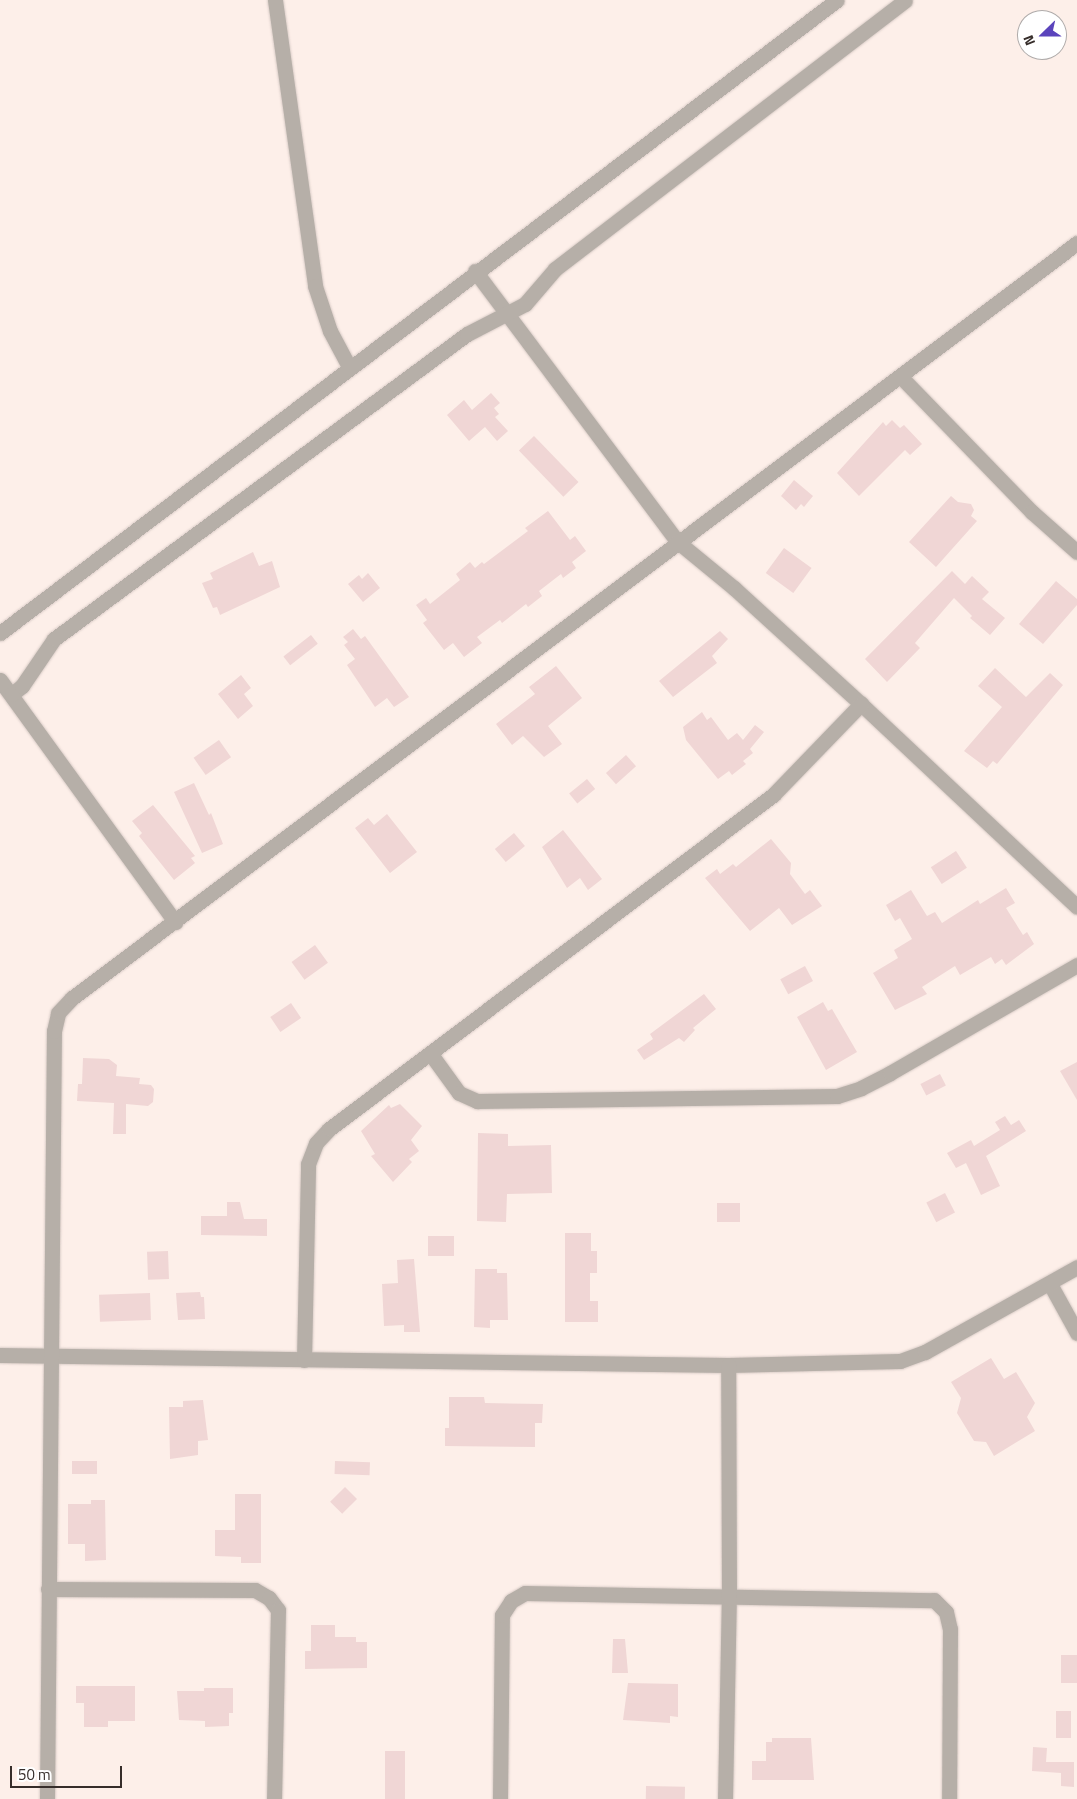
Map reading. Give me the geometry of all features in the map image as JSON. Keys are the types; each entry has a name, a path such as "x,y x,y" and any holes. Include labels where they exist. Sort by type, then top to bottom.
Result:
{"street":[{"path":"275,0 315,286 330,331 349,366"},
{"path":"0,633 349,366 837,0"},
{"path":"12,694 22,686 54,639 466,334 506,314 534,296 555,269 905,0"},
{"path":"47,1799 54,1031 58,1013 72,998 176,922 1077,243"},
{"path":"475,272 678,542 861,704 1077,907"},
{"path":"901,377 1032,512 1077,552"},
{"path":"0,680 176,922"},
{"path":"304,1360 308,1164 316,1143 329,1129 773,795 861,704"},
{"path":"430,1053 459,1093 477,1101 837,1096 860,1088 890,1073 1077,965"},
{"path":"0,1355 728,1365 900,1361 925,1352 1050,1284 1077,1267"},
{"path":"1050,1284 1077,1333"},
{"path":"725,1799 729,1598 728,1365"},
{"path":"48,1589 255,1590 269,1598 278,1610 274,1799"},
{"path":"500,1799 502,1615 511,1601 525,1593 729,1598 934,1600 946,1612 950,1629 950,1799"}],"building":[{"path":"491,393 500,403 494,408 499,414 495,417 508,431 497,441 485,427 469,441 447,415 464,400 472,410"},
{"path":"892,420 900,428 904,425 922,444 910,455 905,450 859,496 837,473 883,422 886,426"},
{"path":"534,436 578,482 563,497 519,451"},
{"path":"794,480 813,496 804,507 801,504 796,510 781,496"},
{"path":"951,496 958,502 971,504 974,510 971,516 977,521 936,567 909,542"},
{"path":"548,511 570,540 575,536 586,551 572,562 576,568 563,578 561,574 539,591 542,596 528,607 526,604 502,623 500,620 477,637 482,643 464,657 453,643 444,650 423,623 427,620 416,605 426,598 430,604 460,580 456,574 470,562 475,568 482,562 484,564 528,531 525,528"},
{"path":"784,548 812,568 793,593 766,573"},
{"path":"253,552 259,566 272,561 280,587 220,615 217,607 213,608 202,583 213,579 210,573"},
{"path":"952,571 965,584 972,576 989,592 982,599 1005,618 990,635 970,618 972,616 954,598 915,643 920,648 887,682 865,659"},
{"path":"368,573 380,588 363,602 348,584 359,575 362,579"},
{"path":"1056,581 1077,599 1077,605 1043,644 1019,624"},
{"path":"353,629 361,639 365,636 409,697 394,707 387,698 375,707 347,665 355,659 344,645 348,642 343,637"},
{"path":"720,631 728,639 712,656 717,663 673,697 659,681"},
{"path":"311,635 318,644 290,665 283,657"},
{"path":"556,666 582,698 548,726 562,744 544,757 523,736 512,745 496,724 535,694 529,687"},
{"path":"995,668 1026,697 1050,673 1063,685 997,764 993,761 987,768 964,751 1002,707 978,686"},
{"path":"241,675 251,688 244,694 253,706 238,719 218,694"},
{"path":"702,712 707,720 711,717 728,740 737,733 743,740 755,725 764,732 750,749 753,753 743,761 746,764 732,775 729,771 718,779 686,740 683,727"},
{"path":"219,740 231,757 206,775 194,758"},
{"path":"626,755 636,766 616,784 606,773"},
{"path":"587,779 595,789 577,804 569,793"},
{"path":"194,783 209,815 211,813 223,844 202,853 174,792"},
{"path":"153,805 195,856 191,858 195,863 174,880 139,836 142,833 132,821"},
{"path":"387,814 417,852 390,873 355,828 368,818 374,825"},
{"path":"563,830 602,879 588,890 580,878 567,888 542,847"},
{"path":"514,833 525,846 506,862 495,849"},
{"path":"771,839 791,863 790,874 805,894 810,890 822,906 792,925 779,908 750,931 705,878 717,869 720,874 733,864 736,867"},
{"path":"956,851 967,868 942,884 931,867"},
{"path":"1006,888 1015,903 1006,908 1023,935 1027,932 1034,944 1006,965 1002,959 995,964 991,957 960,975 955,966 922,987 927,994 895,1010 873,973 898,958 894,950 912,939 900,918 895,921 886,905 911,890 927,916 935,912 942,923 978,900 980,904"},
{"path":"315,945 328,963 304,980 292,962"},
{"path":"805,966 813,981 788,994 780,979"},
{"path":"704,994 716,1009 693,1028 695,1030 684,1042 679,1038 644,1060 637,1050 653,1039 650,1034"},
{"path":"823,1002 828,1011 832,1009 857,1052 826,1070 797,1017"},
{"path":"291,1003 301,1018 280,1032 270,1017"},
{"path":"83,1058 109,1059 117,1065 116,1076 140,1078 139,1084 151,1085 154,1089 153,1102 148,1106 126,1104 126,1134 113,1134 114,1103 77,1101 78,1084 82,1084"},
{"path":"1077,1062 1077,1100 1060,1071"},
{"path":"940,1074 946,1086 926,1096 920,1084"},
{"path":"400,1104 422,1126 411,1140 419,1151 409,1159 412,1162 393,1182 371,1156 375,1154 361,1131 389,1105 391,1108"},
{"path":"1005,1116 1011,1125 1019,1120 1026,1131 986,1156 1000,1186 981,1195 966,1163 956,1168 947,1153 971,1140 974,1146 1000,1130 995,1122"},
{"path":"478,1133 508,1134 508,1146 551,1145 552,1193 507,1194 506,1222 477,1221"},
{"path":"945,1193 955,1213 936,1222 926,1203"},
{"path":"227,1202 240,1202 244,1219 267,1219 267,1236 201,1235 201,1216 227,1216"},
{"path":"717,1203 740,1203 740,1222 717,1222"},
{"path":"565,1233 591,1233 591,1251 597,1251 597,1273 590,1273 590,1301 598,1301 598,1322 565,1322"},
{"path":"428,1236 454,1236 454,1256 428,1256"},
{"path":"168,1251 169,1279 148,1280 147,1252"},
{"path":"414,1259 420,1332 404,1332 404,1325 384,1326 382,1284 398,1283 397,1260"},
{"path":"475,1269 497,1269 497,1273 507,1273 508,1320 490,1320 490,1328 474,1327"},
{"path":"200,1292 201,1297 204,1297 205,1319 178,1320 176,1293"},
{"path":"150,1293 151,1320 100,1322 99,1295"},
{"path":"991,1358 1004,1379 1016,1372 1035,1403 1027,1417 1035,1431 994,1456 986,1442 974,1441 957,1413 961,1398 951,1382"},
{"path":"449,1397 484,1397 485,1403 543,1404 542,1423 535,1423 535,1447 445,1446 445,1428 449,1428"},
{"path":"203,1400 208,1440 198,1441 198,1455 170,1459 169,1407 183,1407 183,1401"},
{"path":"72,1461 97,1461 97,1474 72,1474"},
{"path":"335,1461 370,1462 370,1475 335,1474"},
{"path":"345,1487 357,1499 342,1514 330,1502"},
{"path":"235,1494 261,1494 261,1563 241,1563 241,1557 215,1556 215,1530 235,1530"},
{"path":"91,1500 105,1500 106,1560 85,1561 85,1544 68,1544 68,1504 91,1504"},
{"path":"311,1625 335,1625 335,1637 356,1637 356,1642 367,1642 367,1668 305,1669 305,1651 311,1651"},
{"path":"613,1639 625,1639 628,1673 612,1673"},
{"path":"1061,1655 1077,1655 1077,1683 1061,1683"},
{"path":"628,1683 678,1684 678,1717 670,1716 670,1723 623,1720"},
{"path":"76,1686 135,1686 135,1721 108,1721 108,1727 84,1727 84,1703 76,1703"},
{"path":"204,1688 233,1688 233,1713 229,1713 229,1726 205,1727 205,1721 179,1720 177,1691 204,1691"},
{"path":"1056,1711 1071,1711 1071,1738 1056,1738"},
{"path":"772,1738 811,1738 814,1780 752,1780 752,1761 766,1761 766,1742 772,1742"},
{"path":"1033,1747 1047,1748 1046,1762 1074,1762 1074,1787 1061,1786 1061,1773 1032,1771"},
{"path":"385,1751 405,1751 405,1799 385,1799"},
{"path":"646,1786 685,1787 685,1799 646,1799"}]}
